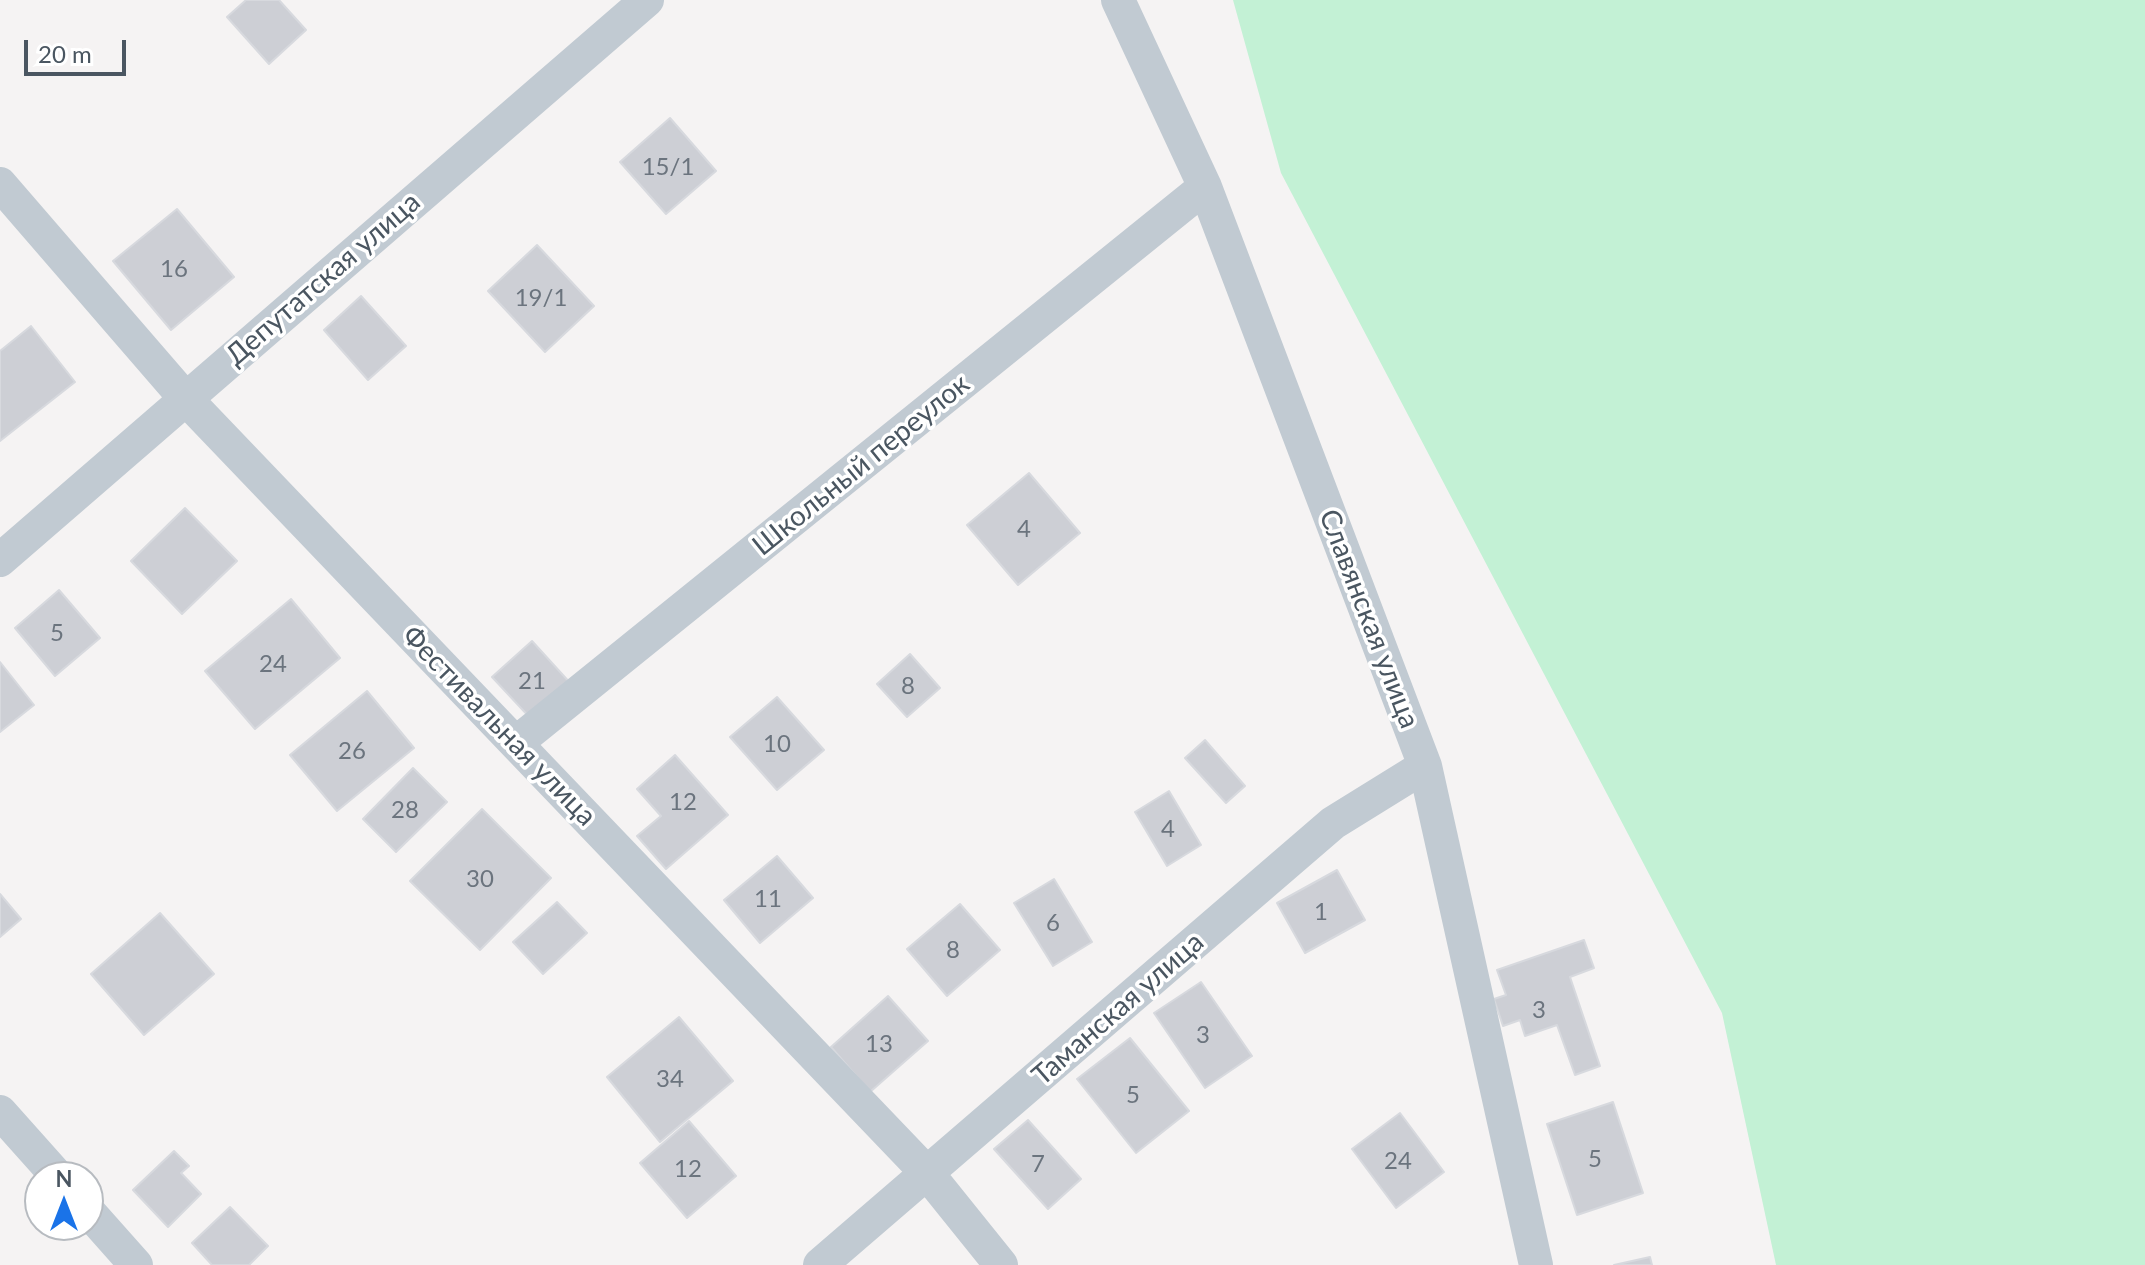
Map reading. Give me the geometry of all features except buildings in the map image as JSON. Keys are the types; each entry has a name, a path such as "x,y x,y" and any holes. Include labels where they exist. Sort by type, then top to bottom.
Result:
{"street":[{"name":"Депутатская улица","path":"0,560 647,0"},
{"name":"Славянская улица","path":"1118,0 1205,187 1425,766 1536,1265"},
{"name":"Фестивальная улица","path":"0,184 185,398 927,1173 1001,1265"},
{"name":"Школьный переулок","path":"516,743 1205,187"},
{"name":"Таманская улица","path":"820,1265 1333,823 1425,766"},
{"path":"0,1112 44,1161"},
{"path":"104,1229 136,1265"}],"green space":[{"path":"1233,0 2145,0 2145,1265 1776,1265 1722,1013 1281,173"}]}
